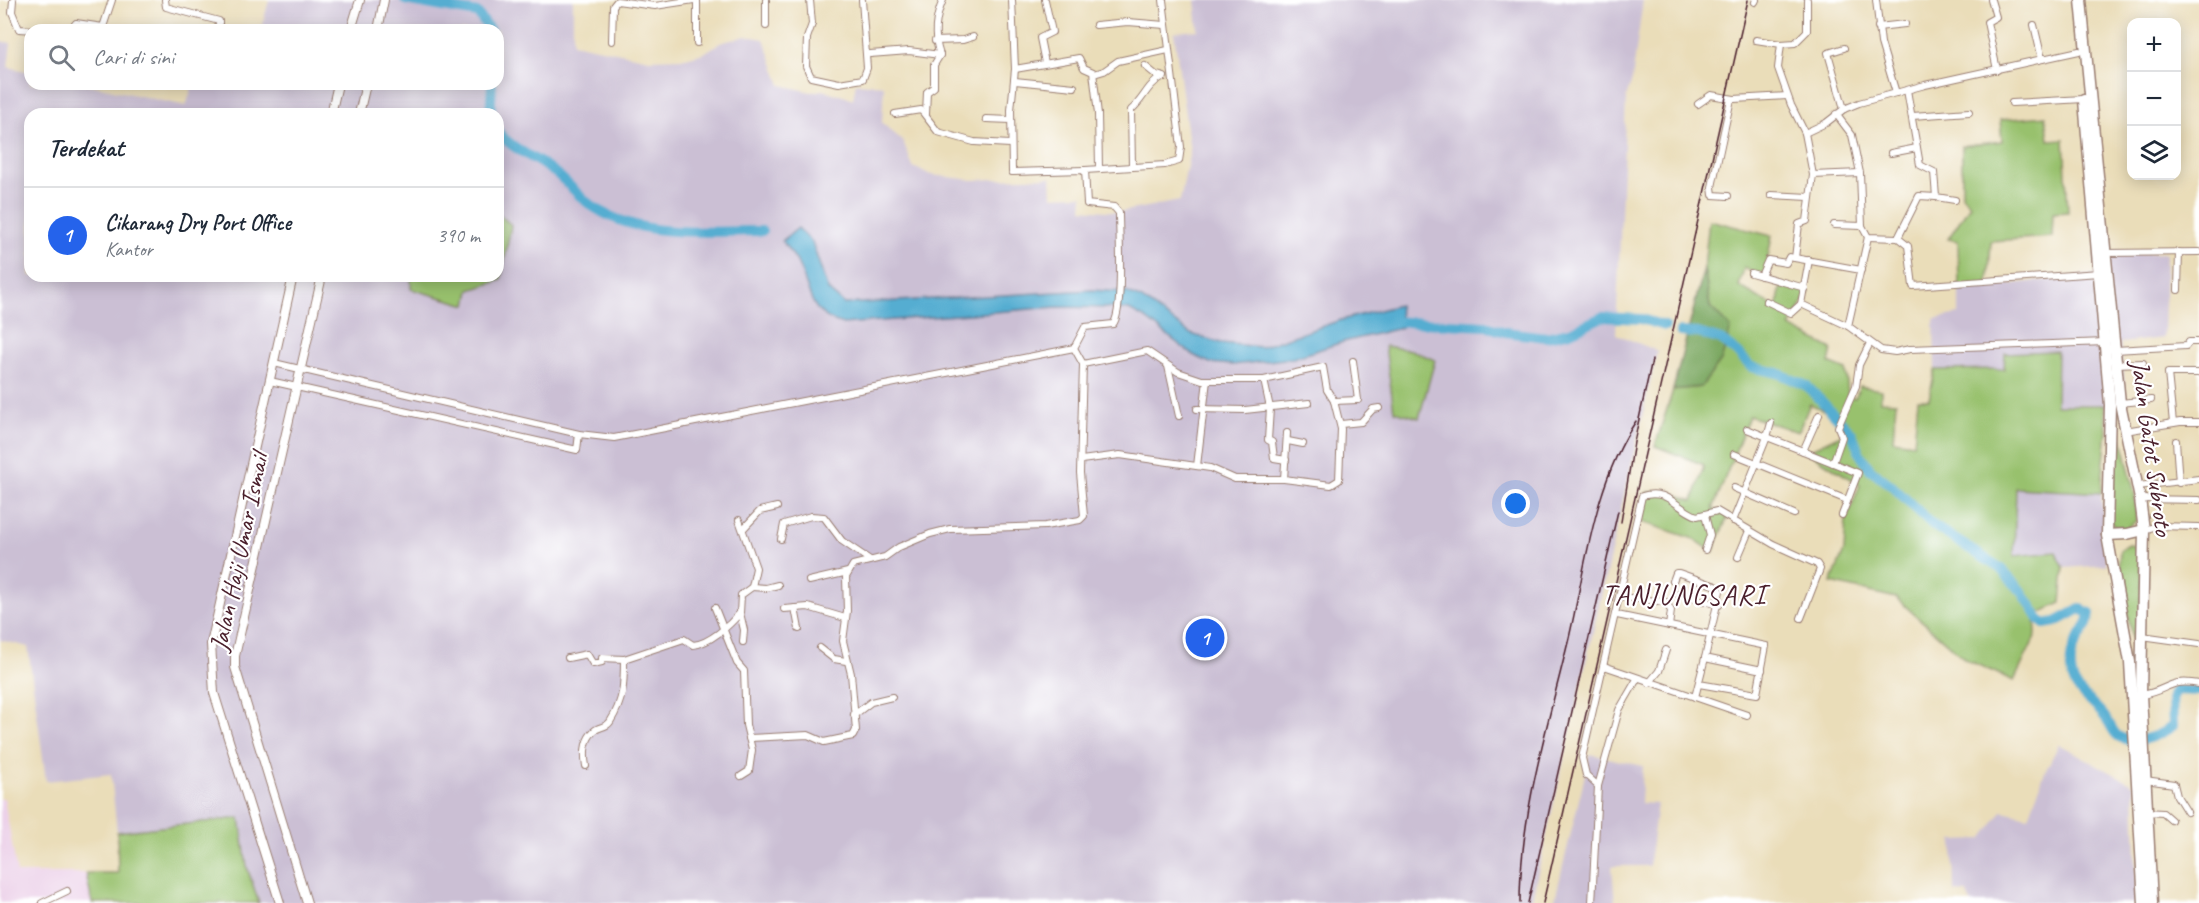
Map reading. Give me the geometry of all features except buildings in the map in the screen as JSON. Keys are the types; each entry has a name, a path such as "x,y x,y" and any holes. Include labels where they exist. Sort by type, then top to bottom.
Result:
{"highway":[{"name":"Jalan Gatot Subroto","path":"2074,0 2100,273 2111,421 2107,535 2128,645 2138,724 2144,903"},
{"name":"Jalan Gatot Subroto","path":"2081,0 2120,403 2138,486 2144,530 2141,695 2138,724"},
{"path":"2107,535 2144,530"},
{"name":"Jalan Gatot Subroto","path":"2139,756 2144,780 2152,903"}],"main road":[{"path":"353,24 360,0"},
{"path":"379,24 384,0"},
{"path":"332,108 337,90"},
{"path":"360,108 365,90"},
{"name":"Jalan Haji Umar Ismail","path":"280,903 214,693 210,667 214,623 292,282"},
{"name":"Jalan Haji Umar Ismail","path":"307,903 235,667 235,656 321,282"}],"street":[{"path":"13,0 12,12 19,29 24,29"},
{"path":"104,24 112,0"},
{"path":"165,0 166,7 219,21 219,24"},
{"path":"612,41 614,4 619,0 655,6 669,2 695,0 697,43"},
{"path":"766,0 766,26"},
{"path":"810,0 813,24 807,37 806,66 811,77 839,83 863,79 867,68 862,0"},
{"path":"940,55 935,41 936,18 943,0"},
{"path":"1012,0 1015,81 1010,144 1013,174 1165,165 1179,161 1181,147 1163,0"},
{"path":"1045,0 1052,32 1040,38 1045,63"},
{"path":"1756,40 1794,44 1805,33 1807,0"},
{"path":"1876,0 1878,27 1886,65 1896,93"},
{"path":"1991,0 1996,17 1987,22 1997,70"},
{"path":"1096,25 1128,22 1165,25"},
{"path":"1878,27 1905,24"},
{"path":"2034,25 2042,59"},
{"path":"935,41 963,40 973,37"},
{"path":"1781,44 1777,66 1787,96 1805,133 1813,175 1807,221 1799,224 1796,258"},
{"path":"1844,48 1828,53 1844,109"},
{"path":"1015,69 1079,58 1084,68 1094,74 1104,71 1118,61 1168,50"},
{"path":"870,54 909,51 940,55"},
{"path":"1805,133 1826,123 1844,109 1896,93 2079,51"},
{"path":"926,114 927,92 934,87 934,65 940,55"},
{"path":"1145,66 1162,77"},
{"path":"1094,74 1099,125 1099,168"},
{"path":"1132,166 1131,110 1146,94 1150,84 1162,77 1171,76"},
{"path":"1015,81 1074,87"},
{"path":"1907,90 1920,165 1934,172 1936,197"},
{"path":"1698,104 1711,95 1731,99 1761,100 1787,96"},
{"path":"1728,196 1713,195 1712,187 1731,99"},
{"path":"2012,103 2084,99"},
{"path":"895,114 915,109 926,114 938,132 974,142 1010,144"},
{"path":"1912,116 1969,112"},
{"path":"1836,114 1852,135 1860,173 1862,226 1868,237 1848,326"},
{"path":"986,118 1011,120"},
{"path":"1891,153 1917,148"},
{"path":"1074,348 1085,327 1113,324 1117,315 1119,286 1118,212 1114,207 1087,204 1085,170"},
{"path":"1813,175 1860,173"},
{"path":"1771,195 1809,197"},
{"path":"1898,238 1919,196 1955,200"},
{"path":"1834,225 1862,226"},
{"path":"1868,237 1898,238 1910,249 1913,286 2100,273"},
{"path":"2105,252 2199,252"},
{"path":"2178,290 2179,252"},
{"path":"1761,276 1768,260 1786,263 1789,257 1861,270"},
{"path":"1766,301 1791,313 1801,304 1809,260"},
{"path":"1752,273 1805,288"},
{"path":"1801,304 1848,326 1870,344 1888,352 1910,348 2106,342"},
{"path":"2115,350 2186,346 2189,342 2199,342"},
{"path":"1833,463 1842,437 1838,426 1856,386 1859,365 1870,344"},
{"path":"749,738 807,735 824,742 844,740 853,736 856,730 851,674 843,641 848,572 853,565 888,556 899,547 930,534 950,530 1045,526 1080,520 1084,513 1081,460 1083,364 1074,348"},
{"path":"274,363 579,434 605,438 626,436 1074,348"},
{"path":"1081,460 1120,455 1217,470 1235,479 1284,479 1337,483 1341,424 1334,401 1327,393 1323,367 1264,380 1207,380 1183,375 1147,351 1083,364"},
{"path":"1334,401 1358,400 1353,361"},
{"path":"2116,364 2143,363"},
{"path":"1168,366 1179,416"},
{"path":"2173,423 2168,373 2199,373"},
{"path":"1197,466 1206,410 1207,380"},
{"path":"1264,380 1270,408 1268,438 1272,442 1273,457 1286,460"},
{"path":"270,381 577,450 579,434"},
{"path":"2120,403 2151,400"},
{"path":"1197,409 1270,408 1309,403"},
{"path":"1341,424 1361,422 1371,411 1378,408"},
{"path":"1803,451 1819,415"},
{"path":"2125,431 2173,423 2199,422"},
{"path":"1733,521 1771,423"},
{"path":"1747,429 1858,473 1842,515"},
{"path":"1284,479 1287,433"},
{"path":"1288,441 1303,444"},
{"path":"2176,441 2179,483"},
{"path":"1734,454 1848,500"},
{"path":"2138,486 2199,479"},
{"path":"1734,488 1743,494 1794,514"},
{"path":"1598,786 1586,775 1582,764 1642,496 1661,493 1689,513 1705,515 1717,511 1749,531 1820,567 1801,618"},
{"path":"2140,499 2199,500"},
{"path":"743,529 760,511 777,507"},
{"path":"1705,515 1710,536 1705,550"},
{"path":"781,539 784,524 808,516 820,516 828,520 842,541 870,560"},
{"path":"739,520 756,568 753,587"},
{"path":"2144,530 2157,526 2199,528"},
{"path":"1738,557 1749,531"},
{"path":"809,581 848,572"},
{"path":"1673,581 1676,573 1679,573 1716,586 1720,594 1695,697"},
{"path":"568,658 587,654 593,664 602,662 602,658 624,659 684,639 693,645 698,645 738,616 741,595 753,587 766,588 778,585"},
{"path":"1678,594 1719,605"},
{"path":"1621,597 1666,602 1671,607 1669,626"},
{"path":"784,609 808,607 845,618"},
{"path":"715,608 737,663 744,670 752,750 749,771 741,776"},
{"path":"795,608 799,628"},
{"path":"1617,615 1766,646 1756,694 1699,684"},
{"path":"738,616 743,622 743,642"},
{"path":"2142,636 2199,644"},
{"path":"820,648 834,658 846,661"},
{"path":"1649,683 1659,671 1666,650"},
{"path":"1705,658 1762,670"},
{"path":"586,766 584,749 592,734 609,724 622,698 626,682 624,659"},
{"path":"1604,666 1747,715"},
{"path":"1592,903 1598,786 1619,710 1637,679"},
{"path":"2141,695 2160,691 2175,681 2199,684"},
{"path":"855,715 871,702 892,698"},
{"path":"2144,780 2174,784 2177,796 2187,812"},
{"path":"2146,812 2163,813 2171,820"},
{"path":"42,903 67,891"}],"shaded area":[{"path":"269,0 573,0 573,43 649,59 686,58 704,53 720,43 746,36 764,39 781,85 811,92 823,90 853,99 856,83 884,85 882,123 903,141 913,167 931,175 972,180 1051,177 1052,196 1083,195 1082,209 1119,212 1180,201 1190,151 1174,32 1198,30 1195,0 1643,0 1632,80 1626,98 1616,334 1657,351 1531,903 259,903 247,867 240,818 117,832 111,774 46,781 28,647 0,640 0,41 11,43 8,67 24,71 24,90 113,90 186,106 191,90 504,90 504,24 263,24"},
{"path":"2166,253 2164,338 2120,343 2127,404 2055,405 2057,352 2005,353 2004,369 1935,370 1934,319 1959,314 1959,290 2096,274 2094,254"},
{"path":"2016,488 2101,493 2107,565 2064,568 2056,552 2014,557"},
{"path":"2059,744 2134,785 2137,903 1971,903 1967,893 1954,892 1953,840 1982,839 2002,811 2029,817 2044,774"},
{"path":"1590,754 1643,766 1641,803 1657,804 1649,866 1612,866 1615,903 1554,903"},
{"path":"4,798 17,873 86,873 92,903 0,903 0,799"}],"green space":[{"path":"2046,116 2049,140 2064,139 2068,212 2053,213 2052,237 1991,241 1988,286 1959,290 1958,241 1948,239 1970,205 1962,195 1962,146 2002,141 2000,120"},
{"path":"504,219 511,225 504,264"},
{"path":"1709,220 1772,236 1764,277 1744,268 1739,286 1776,308 1782,284 1809,292 1790,327 1832,349 1829,363 1846,370 1848,395 1855,398 1860,386 1881,390 1881,401 1896,402 1893,440 1914,443 1918,399 1929,399 1935,370 2004,369 2005,353 2057,351 2056,405 2105,405 2107,431 2101,493 2016,488 2014,556 2056,552 2064,568 2061,603 2035,615 2036,635 2014,681 1965,659 1896,598 1831,583 1844,551 1846,520 1860,485 1813,455 1813,448 1845,433 1847,421 1810,404 1798,432 1749,416 1713,509 1728,516 1713,552 1694,539 1642,522 1647,492 1669,492 1693,501 1704,465 1655,446 1673,390 1701,387 1731,328 1710,307 1704,268"},
{"path":"1704,268 1710,307 1731,328 1721,361 1701,387 1673,390"},
{"path":"411,282 495,282 470,290 467,305 411,289"},
{"path":"1385,346 1411,350 1435,360 1419,418 1394,411"},
{"path":"2115,409 2135,495 2136,521 2127,528 2114,526 2111,520"},
{"path":"2129,545 2135,546 2139,554 2141,583 2136,663 2119,566 2120,550"},
{"path":"240,818 247,867 259,903 92,903 86,873 118,873 117,832"}],"water":[{"path":"798,228 812,242 828,290 844,304 1092,290 1126,292 1142,299 1191,334 1221,343 1261,347 1341,320 1399,305 1401,328 1343,342 1293,358 1233,365 1210,363 1193,355 1146,319 1129,310 1057,307 843,324 831,320 817,308 812,301 797,261 782,241"}],"waterway":[{"path":"405,0 477,13 485,24"},
{"path":"490,108 492,90"},
{"path":"504,138 559,176 588,203 607,215 628,223 672,231 762,231"},
{"path":"1387,321 1486,326 1505,332 1546,337 1570,332 1602,317 1641,319 1665,326"},
{"path":"1680,332 1698,333 1721,340 1751,367 1778,373 1807,386 1852,433 1860,454 1870,469 1891,485 1934,526 2000,568 2023,593 2044,624 2056,622 2080,609 2090,613 2087,625 2072,653 2073,680 2118,736 2137,740 2162,733 2173,726 2172,696 2176,690 2199,691"}],"railway":[{"path":"1543,903 1748,0"},
{"path":"1621,522 1634,442 1652,360"},
{"path":"1520,903 1521,869 1530,803 1593,526 1610,471 1636,421"},
{"path":"1528,903 1618,511"}],"place":[{"name":"Cikarang Dry Port Office","path":"1205,638"}],"district":[{"name":"TANJUNGSARI","path":"1684,594"}]}
